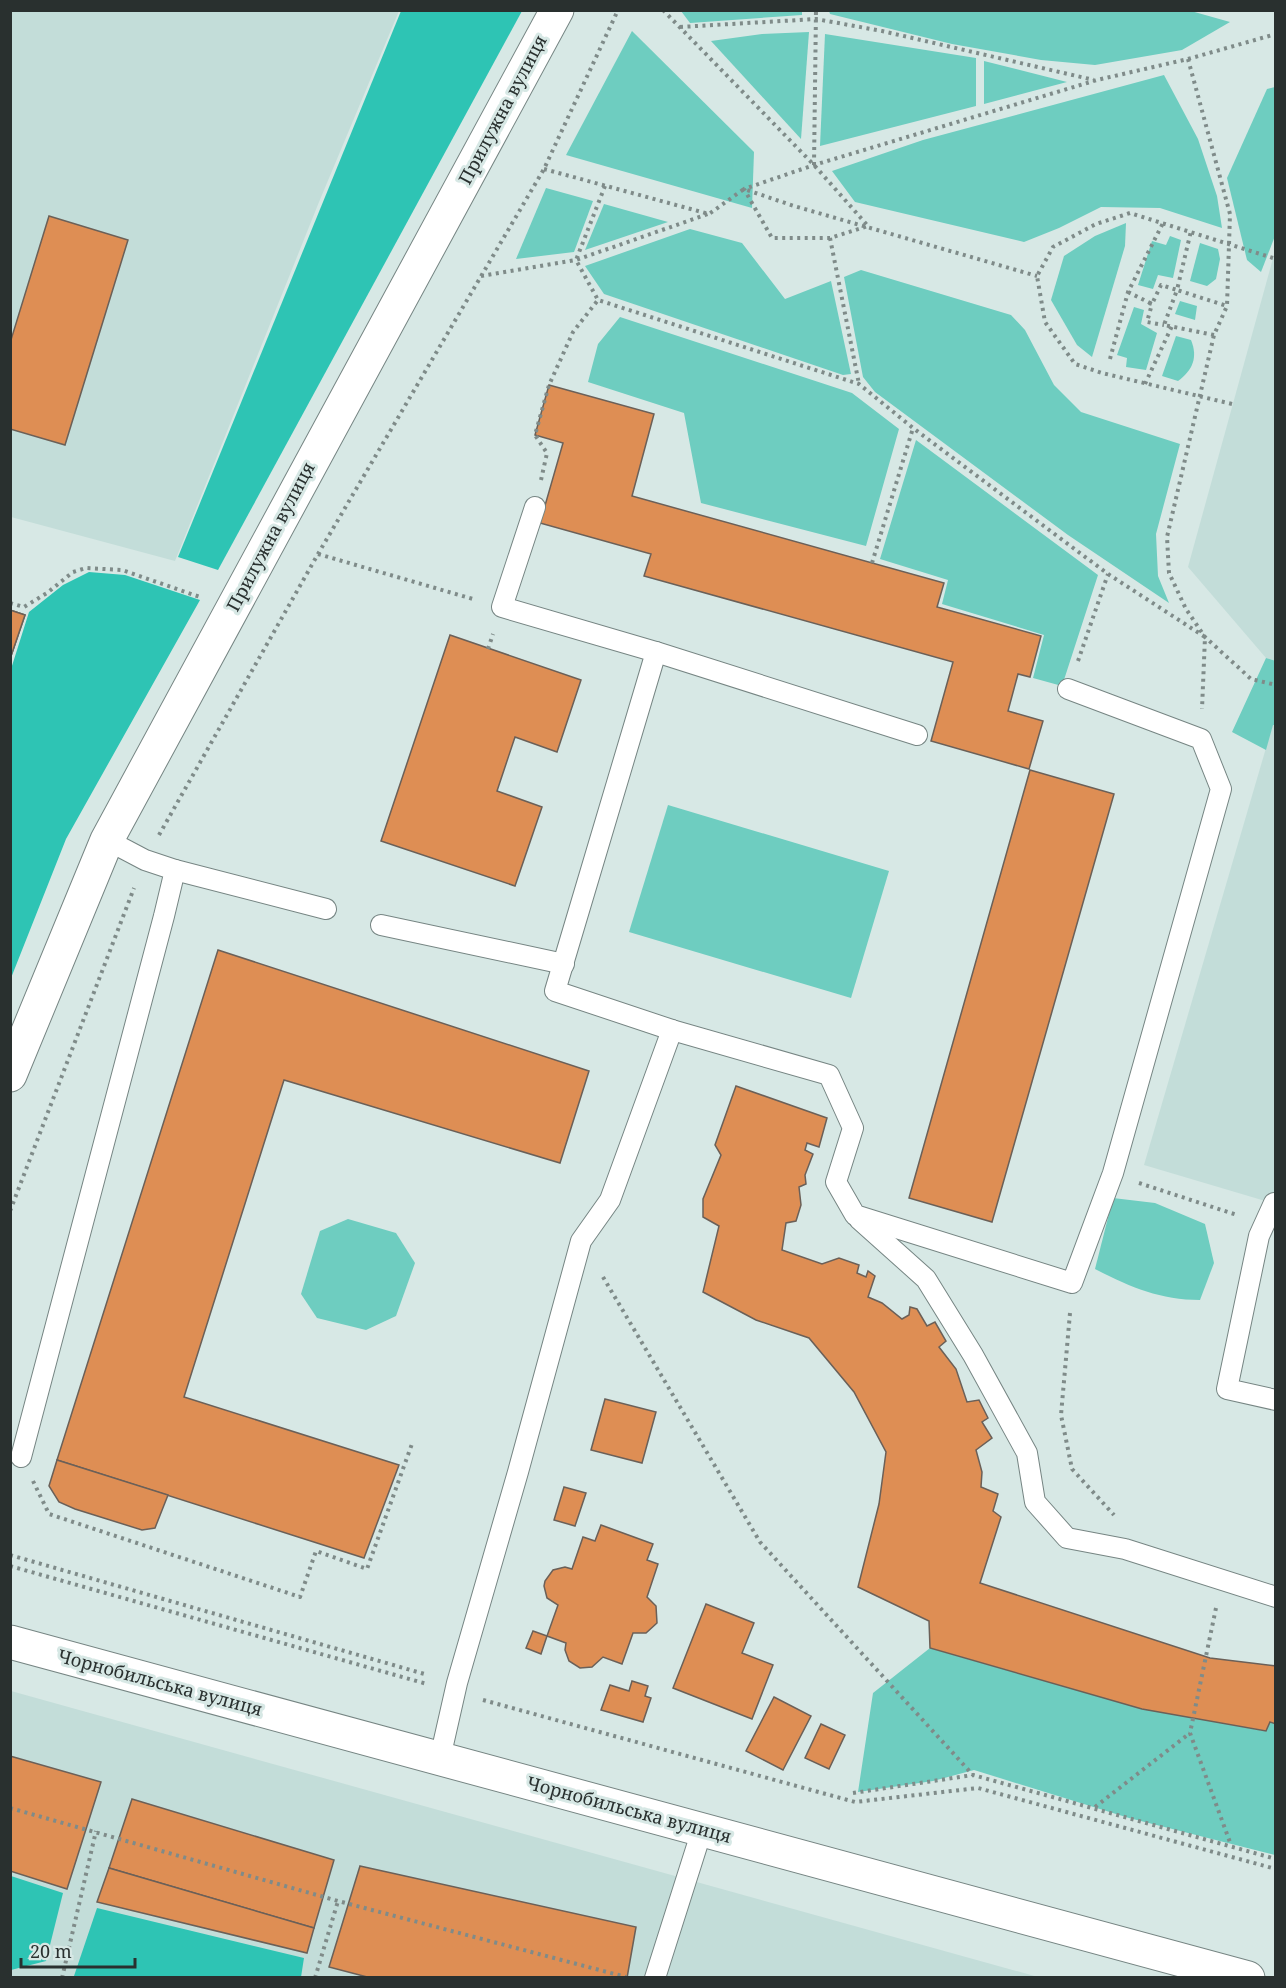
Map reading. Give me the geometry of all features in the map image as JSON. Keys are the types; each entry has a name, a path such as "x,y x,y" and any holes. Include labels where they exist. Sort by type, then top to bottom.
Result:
{"main road":[{"name":"Прилужна вулиця","path":"10,1075 107,840 557,10"},
{"name":"Чорнобильська вулиця","path":"10,1642 1248,1977"}],"lane":[{"path":"535,507 502,607 656,652 917,735"},
{"path":"656,652 555,991 672,1030 829,1075 853,1128 836,1182 855,1215 926,1279 973,1354 1027,1453 1035,1502 1067,1538 1125,1549 1275,1598"},
{"path":"855,1215 1072,1283 1113,1173 1221,789 1201,739 1068,689"},
{"path":"107,840 145,860 175,870 326,909"},
{"path":"21,1457 175,870"},
{"path":"381,925 564,964"},
{"path":"440,1758 456,1687 581,1241 610,1200 672,1030"},
{"path":"1274,1203 1259,1236 1227,1389 1275,1400"},
{"path":"655,1977 702,1830"}],"path":[{"path":"10,1210 145,860 318,555 543,168 618,10"},
{"path":"663,10 814,165 868,226"},
{"path":"814,165 816,10"},
{"path":"679,27 816,19 882,31 1097,80"},
{"path":"480,276 576,261 709,214 744,189 814,165 1097,80 1188,59 1275,34"},
{"path":"1188,59 1230,214 1227,306 1214,335 1167,537 1169,573 1186,609 1205,637 1201,739"},
{"path":"543,168 709,214"},
{"path":"576,261 605,186"},
{"path":"744,189 794,206 1037,276"},
{"path":"744,189 771,238 830,238 868,226"},
{"path":"1232,404 1145,384 1075,364 1045,322 1037,276 1053,247 1096,224 1130,213 1273,258"},
{"path":"1110,359 1128,292 1163,223"},
{"path":"1164,325 1177,291 1191,231"},
{"path":"830,238 859,384"},
{"path":"576,261 598,300 859,384 913,428 1108,574 1205,637 1251,680 1275,686"},
{"path":"1214,335 1147,321 1152,304 1161,285 1227,306"},
{"path":"1128,292 1152,304"},
{"path":"535,507 547,453 535,435 549,385 573,332 598,300"},
{"path":"1145,384 1172,326"},
{"path":"872,563 913,428"},
{"path":"318,555 502,607"},
{"path":"10,603 24,607 47,593 73,572 86,568 122,570 205,598"},
{"path":"1068,689 1108,574"},
{"path":"1155,1190 1243,1216"},
{"path":"581,1241 760,1542 973,1775"},
{"path":"49,1514 300,1597 316,1551 367,1569 413,1441"},
{"path":"10,1555 855,1802 978,1788 1275,1869"},
{"path":"10,1566 456,1687"},
{"path":"1095,1808 1190,1733"},
{"path":"852,1793 973,1775 1275,1859"},
{"path":"10,1808 338,1901 626,1977"},
{"path":"63,1977 96,1831"},
{"path":"323,1896 348,1903"},
{"path":"315,1977 338,1901"}],"shaded area":[{"path":"10,11 399,11 319,202 175,561 11,517"},
{"path":"1275,251 1275,661 1266,658 1188,567"},
{"path":"1273,724 1276,725 1275,1204 1144,1165"},
{"path":"11,1691 1038,1977 11,1977"}],"green space":[{"path":"401,11 522,11 218,570 178,557"},
{"path":"681,11 802,11 802,15 690,23"},
{"path":"829,11 1191,11 1230,22 1182,50 1095,65 1041,60 952,44 830,14"},
{"path":"632,31 754,152 752,208 566,155"},
{"path":"809,32 801,139 711,41 762,34"},
{"path":"825,34 976,58 976,106 820,146"},
{"path":"984,61 1067,82 984,104"},
{"path":"1164,75 1198,139 1217,196 1222,228 1160,208 1101,207 1024,242 855,202 832,171 923,140"},
{"path":"1275,87 1275,236 1261,272 1247,260 1227,178 1267,89"},
{"path":"546,188 593,201 574,252 516,259"},
{"path":"604,204 668,222 585,250"},
{"path":"1126,223 1125,246 1092,357 1077,345 1051,300 1064,256 1095,236"},
{"path":"690,229 742,243 785,299 831,281 851,374 843,375 604,294 585,266"},
{"path":"1170,236 1181,240 1173,278 1158,275 1153,289 1138,285 1152,241 1166,245"},
{"path":"1200,243 1218,249 1220,259 1216,279 1207,286 1190,281"},
{"path":"861,270 1011,315 1025,330 1054,385 1081,412 1180,444 1156,534 1158,576 1169,603 1068,535 875,392 863,377 844,277"},
{"path":"1180,301 1197,306 1195,320 1175,314"},
{"path":"1134,307 1144,310 1141,324 1157,333 1146,370 1126,367 1127,358 1117,355"},
{"path":"620,317 852,393 899,429 866,546 701,503 684,413 588,382 598,344"},
{"path":"1176,336 1191,340 1194,352 1191,368 1178,381 1162,376"},
{"path":"916,440 1098,575 1062,686 1033,678 1044,635 942,604 948,580 880,559"},
{"path":"89,572 125,575 200,600 66,839 11,978 11,669 29,612 63,585"},
{"path":"1266,658 1276,661 1275,725 1273,725 1266,750 1232,732"},
{"path":"668,805 889,871 851,998 629,932"},
{"path":"1113,1198 1155,1203 1205,1224 1214,1263 1200,1300 1158,1295 1095,1269"},
{"path":"348,1219 396,1233 415,1263 396,1316 366,1330 317,1318 301,1294 320,1231"},
{"path":"930,1648 1180,1715 1265,1731 1270,1722 1275,1724 1275,1855 1129,1818 974,1770 933,1781 858,1792 873,1693"},
{"path":"11,1876 63,1893 46,1961 11,1970"},
{"path":"97,1908 304,1958 301,1977 74,1976"}],"building":[{"path":"49,216 128,240 65,445 10,429 10,343"},
{"path":"549,385 654,414 632,496 944,583 937,607 1041,636 1030,677 1018,674 1008,711 1043,721 1029,769 931,741 953,662 644,576 651,554 540,523 563,443 535,435"},
{"path":"10,610 25,615 10,659"},
{"path":"10,610 25,615 10,659"},
{"path":"450,635 581,680 557,752 515,737 497,791 542,807 515,886 381,841"},
{"path":"1030,770 1114,794 992,1222 909,1198"},
{"path":"218,950 589,1071 560,1163 284,1080 184,1397 399,1465 364,1558 57,1460"},
{"path":"736,1086 827,1118 819,1147 807,1143 805,1150 813,1154 805,1175 806,1184 799,1187 801,1205 796,1221 786,1223 782,1250 822,1264 839,1258 859,1265 857,1273 866,1277 868,1271 875,1276 868,1297 882,1303 902,1319 909,1315 910,1307 917,1309 927,1326 935,1322 946,1341 939,1347 956,1369 967,1402 979,1400 988,1418 982,1422 992,1438 976,1450 982,1472 981,1487 998,1494 993,1511 1001,1517 980,1583 1210,1658 1276,1666 1276,1724 1270,1722 1266,1731 1142,1709 930,1648 929,1621 858,1587 879,1504 886,1452 854,1392 809,1338 756,1320 703,1292 719,1226 703,1217 703,1199 721,1155 715,1145"},
{"path":"605,1399 656,1412 642,1463 591,1450"},
{"path":"57,1460 168,1495 155,1528 142,1530 59,1502 49,1486"},
{"path":"564,1487 586,1493 575,1526 554,1520"},
{"path":"601,1525 653,1544 647,1560 658,1564 647,1597 656,1606 657,1623 646,1633 633,1633 622,1664 603,1657 592,1667 580,1668 569,1661 565,1650 566,1643 547,1636 558,1605 547,1598 544,1586 553,1570 565,1567 572,1569 583,1537 595,1541"},
{"path":"706,1604 754,1623 742,1653 773,1665 752,1719 673,1688"},
{"path":"533,1631 547,1636 541,1654 526,1648"},
{"path":"632,1681 648,1686 645,1696 651,1698 643,1722 601,1710 610,1685 629,1691"},
{"path":"774,1697 811,1716 783,1770 746,1751"},
{"path":"821,1724 845,1735 829,1769 805,1758"},
{"path":"10,1756 101,1782 67,1889 10,1871"},
{"path":"132,1799 334,1860 314,1928 109,1868"},
{"path":"360,1866 636,1927 627,1978 371,1978 329,1967"},
{"path":"109,1868 314,1928 307,1953 97,1902"}]}
